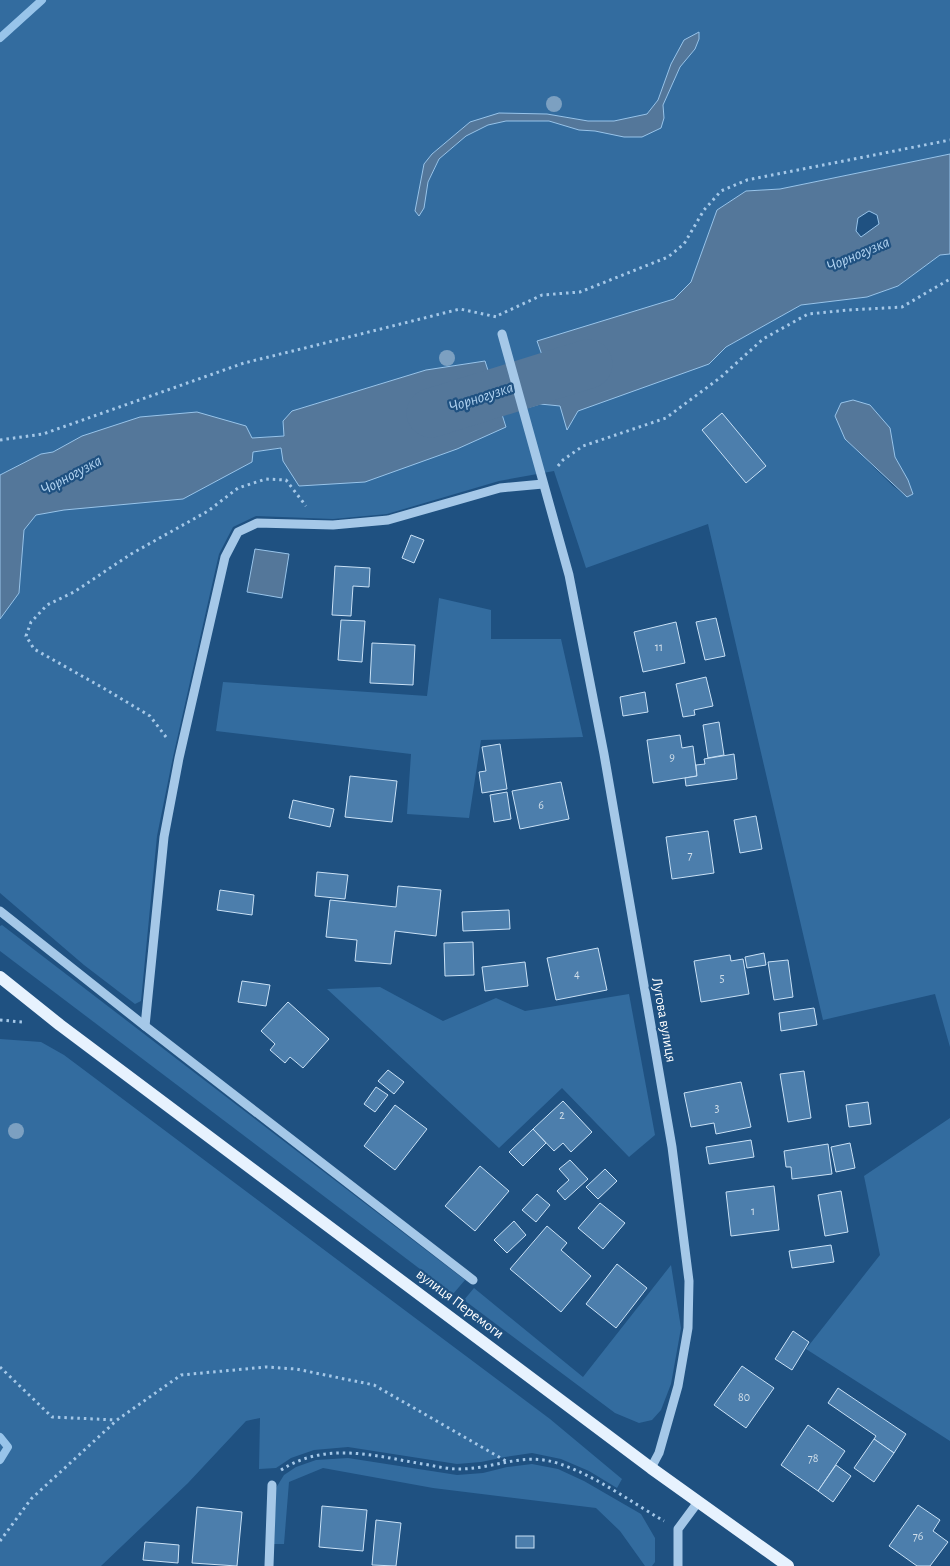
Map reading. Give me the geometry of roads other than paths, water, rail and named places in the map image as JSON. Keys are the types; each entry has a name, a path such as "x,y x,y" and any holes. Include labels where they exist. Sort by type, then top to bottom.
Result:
{"main road":[{"name":"вулиця Перемоги","path":"0,977 60,1025 115,1064 651,1468 788,1566"}],"street":[{"name":"Лугова вулиця","path":"502,334 569,575 604,754 671,1137 690,1281 688,1328 678,1386 659,1453 651,1468"},
{"path":"145,1026 164,837 225,556 238,532 257,523 333,525 388,520 500,488 543,484"},
{"path":"0,911 473,1280"},
{"path":"269,1566 272,1485"},
{"path":"678,1566 678,1529 698,1502"}],"water":[{"path":"699,32 699,39 695,49 680,67 663,105 664,118 661,128 642,137 624,137 579,130 549,121 506,121 488,125 466,136 439,159 428,182 424,208 419,216 415,211 424,164 432,154 470,122 499,113 547,114 588,121 614,121 647,114 658,100 671,64 684,40"},
{"path":"950,154 950,254 940,255 898,286 867,297 801,305 726,347 709,364 578,411 567,430 560,406 540,404 530,407 520,367 543,358 537,341 674,299 691,282 717,210 746,191 780,189","holes":["869,211 877,215 879,224 861,237 856,231 858,218"]},
{"path":"485,361 506,427 457,449 365,482 299,486 283,461 281,448 253,452 252,462 183,499 64,510 36,515 24,530 19,593 0,619 0,475 41,454 53,452 82,436 140,417 197,412 246,426 252,438 284,436 283,421 292,411 426,370"},
{"path":"853,400 870,405 890,428 895,457 908,480 913,494 907,497 845,439 835,416 841,403"},
{"path":"255,549 289,554 282,598 247,592"}],"waterway":[{"path":"0,38 42,0"},
{"name":"Чорногузка","path":"431,413 588,364"},
{"path":"0,1437 8,1447 0,1460"}]}
